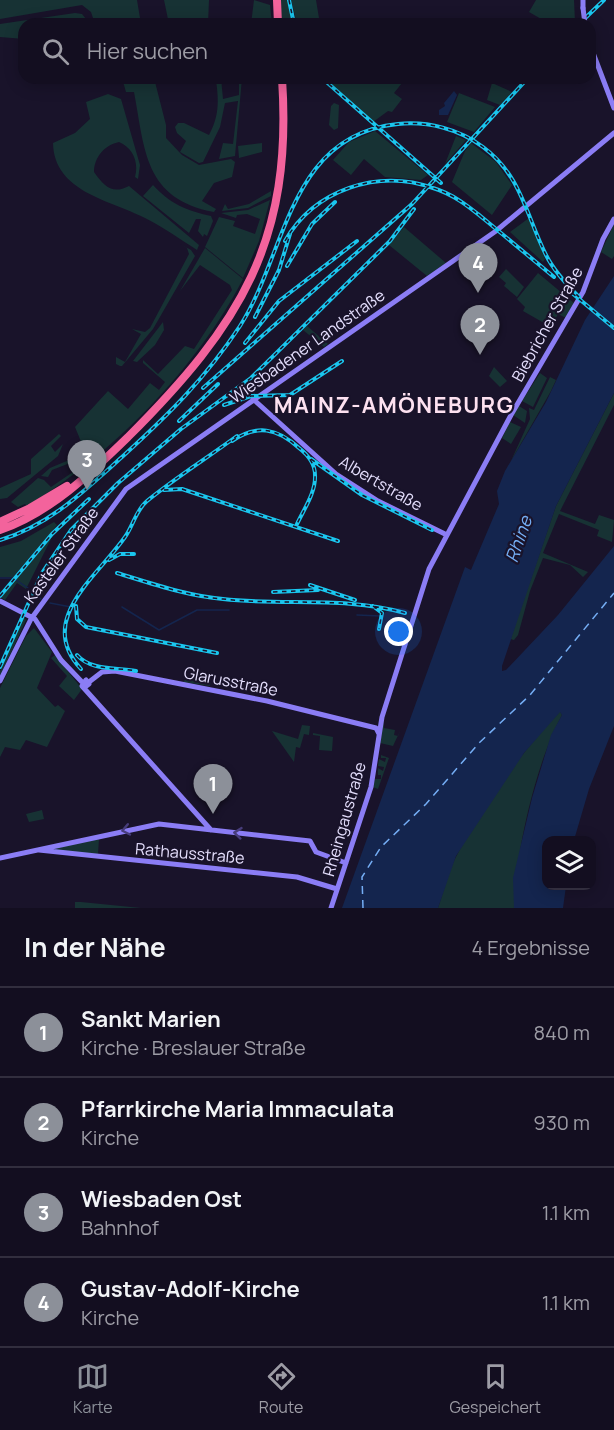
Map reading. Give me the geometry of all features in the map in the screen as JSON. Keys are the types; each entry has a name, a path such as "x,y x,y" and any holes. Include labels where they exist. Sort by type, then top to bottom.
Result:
{"highway":[{"path":"275,0 276,18"},
{"path":"0,528 37,513 129,436 180,382 219,333 251,275 269,219 277,180 280,84"}],"street":[{"path":"582,0 584,18"},
{"path":"596,61 614,108"},
{"name":"Wiesbadener Landstraße","path":"122,498 134,484 253,399 496,231 613,135"},
{"name":"Biebricher Straße","path":"447,535 511,415 583,292 603,239 614,219"},
{"name":"Albertstraße","path":"253,399 336,474 378,501 447,535"},
{"name":"Kasteler Straße","path":"0,681 31,615 122,498"},
{"name":"Rheingaustraße","path":"331,908 374,777 377,728 429,569 447,535"},
{"path":"0,601 31,615 61,660 86,684 90,694 211,830"},
{"path":"31,615 40,627"},
{"path":"26,629 40,627"},
{"name":"Glarusstraße","path":"86,684 102,672 115,672 268,701 377,728"},
{"path":"0,858 152,825 313,843 314,850 346,863"},
{"name":"Rathausstraße","path":"39,850 297,878 337,889"}],"green space":[{"path":"0,0 137,0 140,18 93,18 91,12 82,5 0,19"},
{"path":"164,0 209,0 208,18 168,18"},
{"path":"254,0 270,5 271,18 252,18"},
{"path":"280,0 288,0 291,18 281,18"},
{"path":"291,0 316,0 319,18 296,18"},
{"path":"536,0 574,0 575,18 540,18 529,12"},
{"path":"75,13 82,14 85,18 41,18"},
{"path":"18,21 18,38 0,37 0,24"},
{"path":"124,84 156,84 166,125 166,138 182,155 199,165 231,159 235,162 232,177 214,183 202,201 216,209 214,212 191,205 174,196 161,184 146,152 134,92 126,92"},
{"path":"216,84 222,84 223,99 239,95 239,84 241,84 235,156 219,159 223,143 233,144 238,101 225,103 220,127 203,162 199,163 180,152 186,141 177,133 175,127 178,123 184,123 209,135 215,121 218,102"},
{"path":"332,84 401,84 394,93 402,99 392,112 388,111 373,122"},
{"path":"492,84 512,92 500,105 487,100"},
{"path":"459,93 495,107 474,132 447,122"},
{"path":"108,94 121,99 140,165 138,179 135,177 134,156 119,142 101,152 94,172 109,188 118,190 129,186 199,245 197,250 145,218 86,192 73,184 63,173 56,160 53,143 75,133 90,119 86,102"},
{"path":"334,103 339,105 338,128 334,130 329,125 331,106"},
{"path":"375,131 428,175 421,180 385,177 364,159 351,175 333,160 349,142"},
{"path":"456,136 466,140 445,164"},
{"path":"262,143 262,152 239,158 238,146"},
{"path":"471,143 496,162 512,185 492,215 452,182 465,151"},
{"path":"153,185 165,197 179,205 211,216 213,221 207,236 204,234 203,237 198,231 201,219 196,219 189,233 143,196"},
{"path":"271,191 271,196 248,208 222,211 225,204 228,209 249,204"},
{"path":"270,200 259,241 243,278 205,247 219,217 235,221 233,226 255,234 260,219 247,214 237,215 236,218 221,213 248,210"},
{"path":"529,218 545,259 543,262 510,232"},
{"path":"614,224 614,256 612,259 601,252"},
{"path":"404,227 446,263 427,276 389,245"},
{"path":"180,244 191,250 195,256 153,329 122,366 116,364 116,357 125,362 141,334 132,329 145,332 150,328 189,254 187,248"},
{"path":"205,248 243,279 202,345 150,407 90,462 27,506 25,504 18,507 11,502 38,478 51,487 89,461 75,427 108,391 128,409 150,383 159,390 165,382 143,363 143,360 158,374 185,346 194,349 232,290 230,285 200,265 180,291"},
{"path":"506,269 524,287 517,297 504,286 506,283 499,277"},
{"path":"538,273 574,303 566,318 558,314 551,327 523,311 525,307 517,299"},
{"path":"163,322 164,330 155,345 137,362 133,361"},
{"path":"307,326 328,344 324,347 303,330"},
{"path":"494,367 507,381 500,387 489,376"},
{"path":"540,373 547,378 533,407 522,401"},
{"path":"550,377 556,380 551,391 511,461 530,419 529,408 534,410"},
{"path":"614,393 614,405 560,511 595,524 599,515 614,520 612,542 597,536 599,530 559,514 543,553 588,572 583,577 570,565 543,558 530,591 518,635 514,640 510,639 556,506"},
{"path":"519,406 527,411 525,423 513,415"},
{"path":"510,422 521,427 511,444 502,438"},
{"path":"59,434 61,436 51,446 55,452 63,444 58,456 7,498 0,499 0,488 31,474 31,459"},
{"path":"81,455 83,458 52,470 48,477 41,476 50,468"},
{"path":"54,522 57,525 13,577 0,577 0,547 21,541"},
{"path":"50,537 26,589 17,583 5,600 0,597"},
{"path":"23,616 26,620 0,677 0,671"},
{"path":"34,628 52,652 37,688 55,707 58,705 65,711 47,747 26,740 20,750 5,747 0,757 0,688 26,636"},
{"path":"55,655 82,689 74,700 59,686 67,676 51,658"},
{"path":"193,672 211,679 210,686 183,682"},
{"path":"560,711 562,715 552,735 535,783 523,835 514,908 438,908 454,861 467,836 517,762"},
{"path":"384,720 384,728 395,730 394,735 398,736 393,746 380,743"},
{"path":"302,725 310,726 309,735 304,734 300,748 296,747 294,762 272,731 298,739"},
{"path":"313,733 333,737 332,751 319,750 320,736 313,735"},
{"path":"381,755 389,758 378,789 373,787 375,779 381,779 381,775 378,775 378,768 383,771 384,767 378,766 379,759 385,762 386,758 381,758"},
{"path":"42,810 44,819 29,822 26,814"},
{"path":"99,839 98,854 55,851 54,848"},
{"path":"75,902 81,902 141,908 75,908"}],"water":[{"path":"454,91 457,95 448,115 439,115 439,110 445,106 444,103"},
{"name":"Rhine","path":"614,276 614,393 556,506 502,666 502,671 506,670 558,615 614,546 614,726 589,789 575,836 542,836 542,890 565,890 563,908 514,908 513,878 532,798 551,735 562,715 560,712 524,753 456,856 438,908 342,908 465,567 471,570 499,504 497,491 505,471 546,402 585,320"}],"waterway":[{"path":"0,578 12,578"},
{"path":"16,580 28,588"},
{"path":"35,594 41,599"},
{"path":"50,603 71,607"},
{"path":"122,607 159,630 197,610 229,610"},
{"path":"357,615 381,616"}],"ferry route":[{"path":"363,908 362,877 381,847 426,804 479,743 530,695 614,593"}],"railway":[{"path":"289,0 293,18"},
{"path":"585,18 604,0"},
{"path":"329,84 441,183"},
{"path":"203,388 412,204 522,84"},
{"path":"0,540 18,534 66,506 122,457 185,396 240,326 256,297 295,202 312,174 334,150 362,133 398,124 432,125 464,135 483,147 506,170 521,196 549,261 579,297"},
{"path":"285,241 297,223 313,208 349,188 370,183 412,182 433,188 454,197 484,219"},
{"path":"287,266 312,224 335,202"},
{"path":"0,667 42,573 71,530 118,483 181,429 251,378 390,241 414,209"},
{"path":"478,214 554,277"},
{"path":"255,317 279,270 290,234"},
{"path":"245,343 279,301 357,241"},
{"path":"572,293 614,328"},
{"path":"224,405 251,396 290,395 342,361"},
{"path":"179,421 218,384"},
{"path":"232,441 250,432 267,431 291,441 308,457 314,467 314,488 297,524"},
{"path":"81,669 69,651 65,633 68,616 76,599 125,537 143,505 237,436"},
{"path":"311,459 362,495 432,530"},
{"path":"164,490 182,489 338,541"},
{"path":"0,596 52,534 89,499"},
{"path":"109,560 120,554 134,554"},
{"path":"117,573 169,589 209,597 246,601 337,603 405,613"},
{"path":"310,585 355,600"},
{"path":"273,592 318,590"},
{"path":"76,606 77,619 86,627 217,653"},
{"path":"373,606 382,613 379,629"},
{"path":"77,655 89,664 136,671"}],"place":[{"name":"Gustav-Adolf-Kirche","path":"478,293"},
{"name":"Pfarrkirche Maria Immaculata","path":"480,355"},
{"name":"Wiesbaden Ost","path":"87,490"},
{"name":"Sankt Marien","path":"213,814"}],"district":[{"name":"MAINZ-AMÖNEBURG","path":"394,405"}]}
